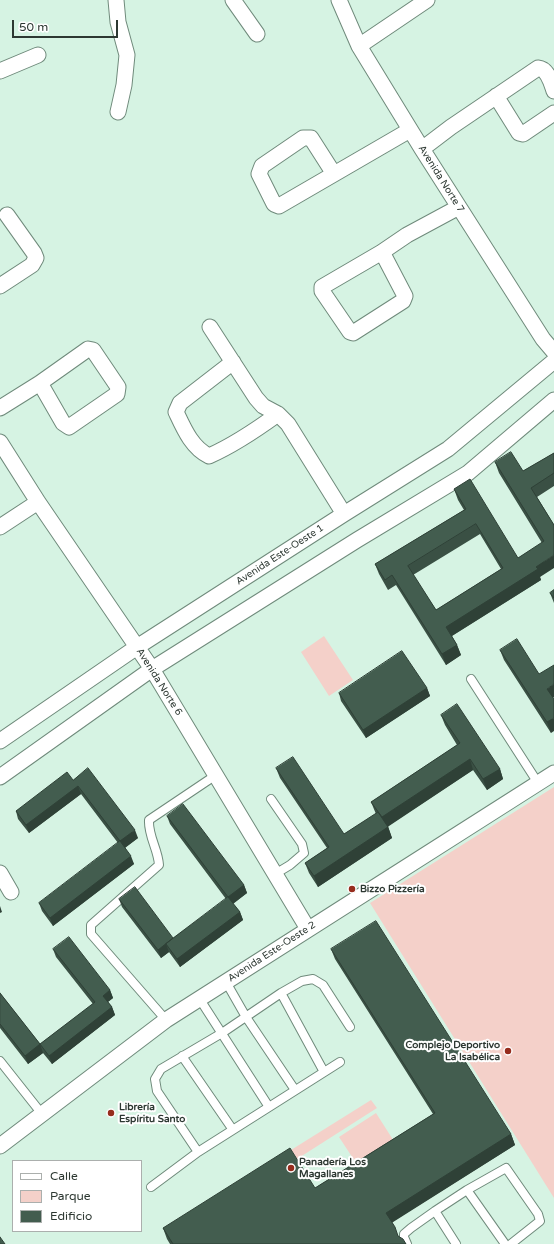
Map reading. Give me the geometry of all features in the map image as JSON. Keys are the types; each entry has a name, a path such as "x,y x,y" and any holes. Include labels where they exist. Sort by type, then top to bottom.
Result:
{"street":[{"path":"116,0 118,22 127,55 124,85 118,112"},
{"path":"232,0 257,34"},
{"name":"Avenida Norte 7","path":"338,0 359,46 410,130 543,339 554,352"},
{"path":"359,46 427,0"},
{"path":"0,70 38,55"},
{"path":"422,149 451,127 538,68 542,68 546,72 554,91"},
{"path":"496,96 519,133 523,134 554,113"},
{"path":"334,174 311,138 303,138 262,166 259,174 274,204 279,206 410,130"},
{"path":"382,252 405,296 403,301 353,333 350,332 322,291 322,287 382,252 407,235 459,207"},
{"path":"0,286 32,265 36,258 8,215"},
{"path":"210,327 256,398 263,406 278,414 288,424 344,514"},
{"path":"0,408 40,383 88,349 93,350 118,387 117,394 69,427 63,423 40,383"},
{"name":"Avenida Este-Oeste 1","path":"0,740 137,647 448,449 554,361"},
{"path":"233,362 180,402 176,412 184,429 201,452 209,456 225,449 252,434 278,414"},
{"path":"0,777 152,669 357,540 468,473 554,400"},
{"name":"Avenida Norte 6","path":"0,442 38,502 152,669 308,929"},
{"path":"0,527 38,502"},
{"name":"Avenida Este-Oeste 2","path":"0,1146 166,1020 554,773"},
{"path":"0,873 11,892"}],"lane":[{"path":"471,679 538,783"},
{"path":"166,1020 91,934 91,925 158,865 158,857 148,829 149,820 216,775"},
{"path":"271,799 302,844 304,853 290,865 275,874"},
{"path":"198,1152 157,1091 155,1079 161,1069 222,1033 281,993 302,981 313,979 323,985 350,1027"},
{"path":"226,982 246,1017 295,1090"},
{"path":"281,993 324,1072"},
{"path":"199,998 269,1107"},
{"path":"182,1056 233,1130"},
{"path":"0,1061 42,1114"},
{"path":"151,1187 198,1152 340,1062"},
{"path":"407,1244 404,1234 411,1228 467,1190 506,1168 538,1214 540,1221 511,1244"},
{"path":"467,1190 505,1244"},
{"path":"435,1211 456,1244"}],"green space":[{"path":"324,636 353,680 329,696 301,652"},
{"name":"Complejo Deportivo La Isabélica","path":"554,787 554,1198 370,903"},
{"path":"371,1100 377,1108 297,1159 291,1150"},
{"path":"376,1113 397,1146 360,1169 339,1137"}],"building":[{"path":"511,452 523,471 554,453 554,473 531,488 554,525 554,555 536,567 538,569 446,627 457,645 442,654 392,575 385,580 375,564 466,509 454,489 470,479 518,558 544,541 495,462","holes":["476,524 503,568 436,610 408,566"]},
{"path":"554,590 554,598 550,593"},
{"path":"517,639 539,674 554,665 554,684 547,689 554,699 554,718 547,722 500,650"},
{"path":"402,651 427,688 363,730 339,693"},
{"path":"457,704 500,769 483,779 470,759 382,817 371,802 460,743 441,715"},
{"path":"293,757 344,834 378,812 388,827 314,876 305,863 329,847 276,768"},
{"path":"88,768 135,830 120,841 78,786 26,825 16,811 67,772 73,780"},
{"path":"183,804 244,885 228,897 167,816"},
{"path":"120,841 131,856 50,918 39,903"},
{"path":"135,887 173,938 158,950 119,899"},
{"path":"228,897 240,912 177,959 166,944"},
{"path":"376,921 511,1134 386,1213 395,1227 398,1236 403,1239 406,1244 173,1244 163,1228 290,1148 315,1188 435,1113 331,949"},
{"path":"69,937 110,990 103,996 112,1007 49,1056 40,1044 95,1002 53,949"},
{"path":"0,993 40,1044 25,1056 0,1024"},
{"path":"0,1237 5,1244 0,1244"}],"place":[{"name":"Bizzo Pizzería","path":"352,889"},
{"name":"Complejo Deportivo La Isabélica","path":"508,1051"},
{"name":"Librería Espíritu Santo","path":"111,1113"},
{"name":"Panadería Los Magallanes","path":"291,1168"}]}
